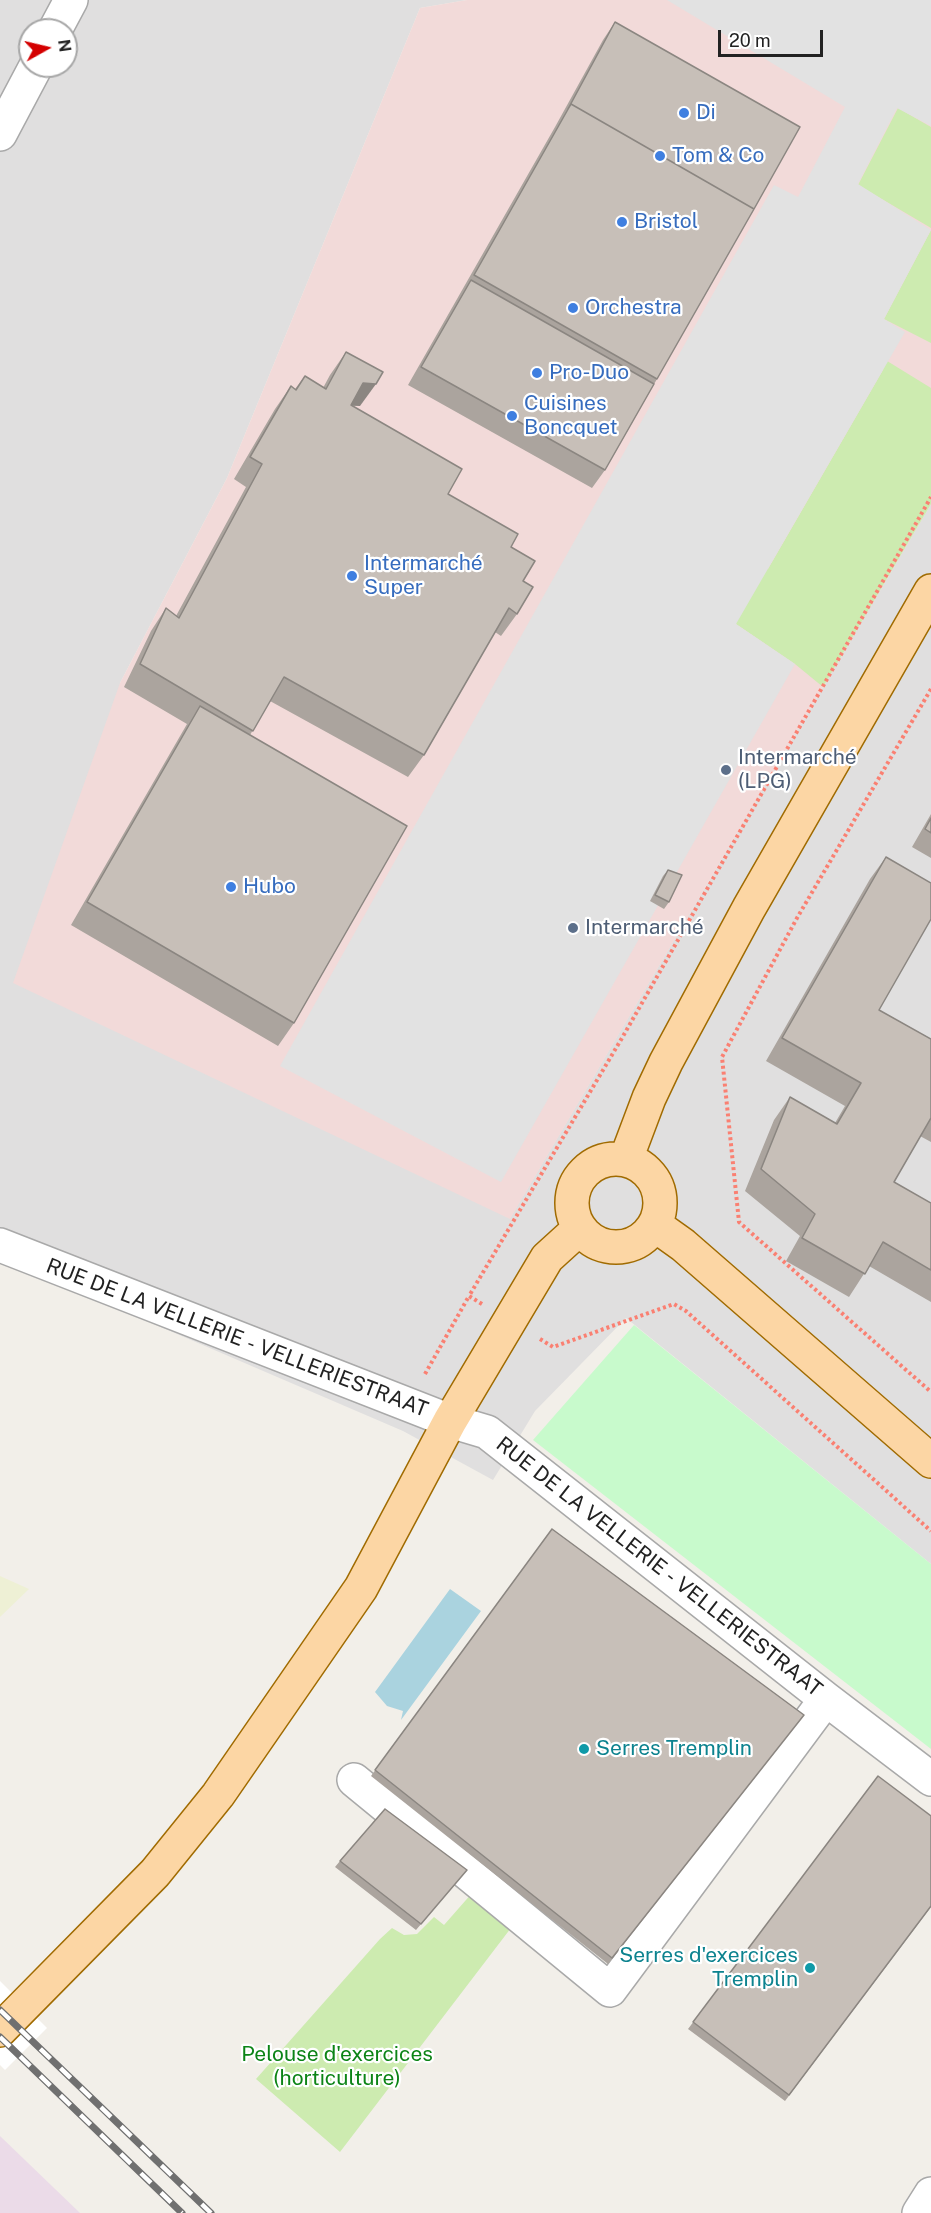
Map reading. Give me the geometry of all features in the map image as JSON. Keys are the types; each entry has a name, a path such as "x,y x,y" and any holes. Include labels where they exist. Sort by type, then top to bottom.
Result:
{"main road":[{"path":"626,1159 649,1098 682,1031 749,908 931,591"},
{"path":"612,1158 626,1159 639,1164 650,1173 657,1184 661,1198 660,1212 655,1225 633,1244 619,1247 604,1246 590,1239 580,1228 574,1216 573,1191 579,1179 588,1168 599,1161 612,1158"},
{"path":"655,1225 683,1245 931,1461"},
{"path":"0,2030 155,1873 218,1795 277,1713 361,1588 450,1421 547,1258 580,1228"}],"street":[{"path":"61,18 71,0"},
{"path":"0,134 30,78"},
{"name":"RUE DE LA VELLERIE - VELLERIESTRAAT","path":"0,1245 450,1421 487,1432 931,1779"},
{"path":"354,1780 610,1990 826,1699"},
{"path":"919,2213 931,2194"}],"path":[{"path":"931,497 622,1038 469,1296 553,1347 674,1304 686,1311 931,1531"},
{"path":"931,689 797,918 722,1057 739,1222 931,1392"}],"shaded area":[{"path":"0,0 467,0 420,8 227,478 120,683 510,1218 931,504 931,1564 626,1318 535,1411 493,1480 403,1431 0,1258"},
{"path":"467,0 931,0 931,504 510,1219 13,983 120,683 227,478 420,8"},
{"path":"667,0 931,0 931,126 897,108 858,184 931,230 884,319 905,332 736,624 795,664 501,1182 280,1066 774,185 798,197 845,107"},
{"path":"0,2136 80,2213 0,2213"}],"green space":[{"path":"898,108 931,127 931,228 858,185"},
{"path":"931,230 931,343 884,319"},
{"path":"866,348 931,388 931,504 823,687 795,664 736,624 744,557 768,569 883,370"},
{"path":"634,1325 931,1564 931,1749 533,1440"},
{"path":"0,1576 29,1589 0,1617"},
{"name":"Pelouse d'exercices (horticulture)","path":"473,1892 514,1924 340,2152 256,2079 392,1928 404,1935 417,1934 434,1917 444,1925"}],"water":[{"path":"450,1589 481,1611 401,1720 403,1711 387,1706 375,1692"}],"pier":[{"path":"0,1981 47,2028 5,2070 0,2065"}],"building":[{"path":"615,22 800,127 754,209 571,104 568,109"},
{"path":"571,104 754,209 657,379 474,275"},
{"path":"471,280 654,384 605,470 421,367"},
{"name":"Intermarché Super","path":"346,352 383,372 376,384 363,383 351,405 462,469 448,494 518,534 511,547 535,561 523,581 533,587 517,614 509,608 424,755 284,677 253,731 140,664 166,608 179,618 262,464 250,457 291,386 296,390 305,376 326,389"},
{"name":"Hubo","path":"200,706 407,826 294,1023 87,902"},
{"path":"931,818 931,833 925,829"},
{"path":"886,857 931,883 931,919 879,1010 931,1039 931,1118 894,1182 931,1203 931,1270 883,1242 865,1274 802,1238 815,1214 761,1169 790,1097 837,1124 861,1083 782,1038"},
{"path":"668,870 682,875 669,902 655,895"},
{"name":"Serres Tremplin","path":"552,1529 804,1715 612,1958 375,1770"},
{"name":"Serres d'exercices Tremplin","path":"878,1776 931,1816 931,1906 789,2095 693,2022"},
{"path":"385,1809 467,1870 421,1924 340,1861"}],"railway":[{"path":"0,2010 211,2213"},
{"path":"0,2037 182,2213"}],"place":[{"name":"Di","path":"684,113"},
{"name":"Tom & Co","path":"660,156"},
{"name":"Bristol","path":"622,222"},
{"name":"Orchestra","path":"573,308"},
{"name":"Pro-Duo","path":"537,373"},
{"name":"Cuisines Boncquet","path":"512,416"},
{"name":"Intermarché Super","path":"352,576"},
{"name":"Intermarché (LPG)","path":"726,770"},
{"name":"Hubo","path":"231,887"},
{"name":"Intermarché","path":"573,928"},
{"name":"Serres Tremplin","path":"584,1749"},
{"name":"Serres d'exercices Tremplin","path":"810,1968"}]}
